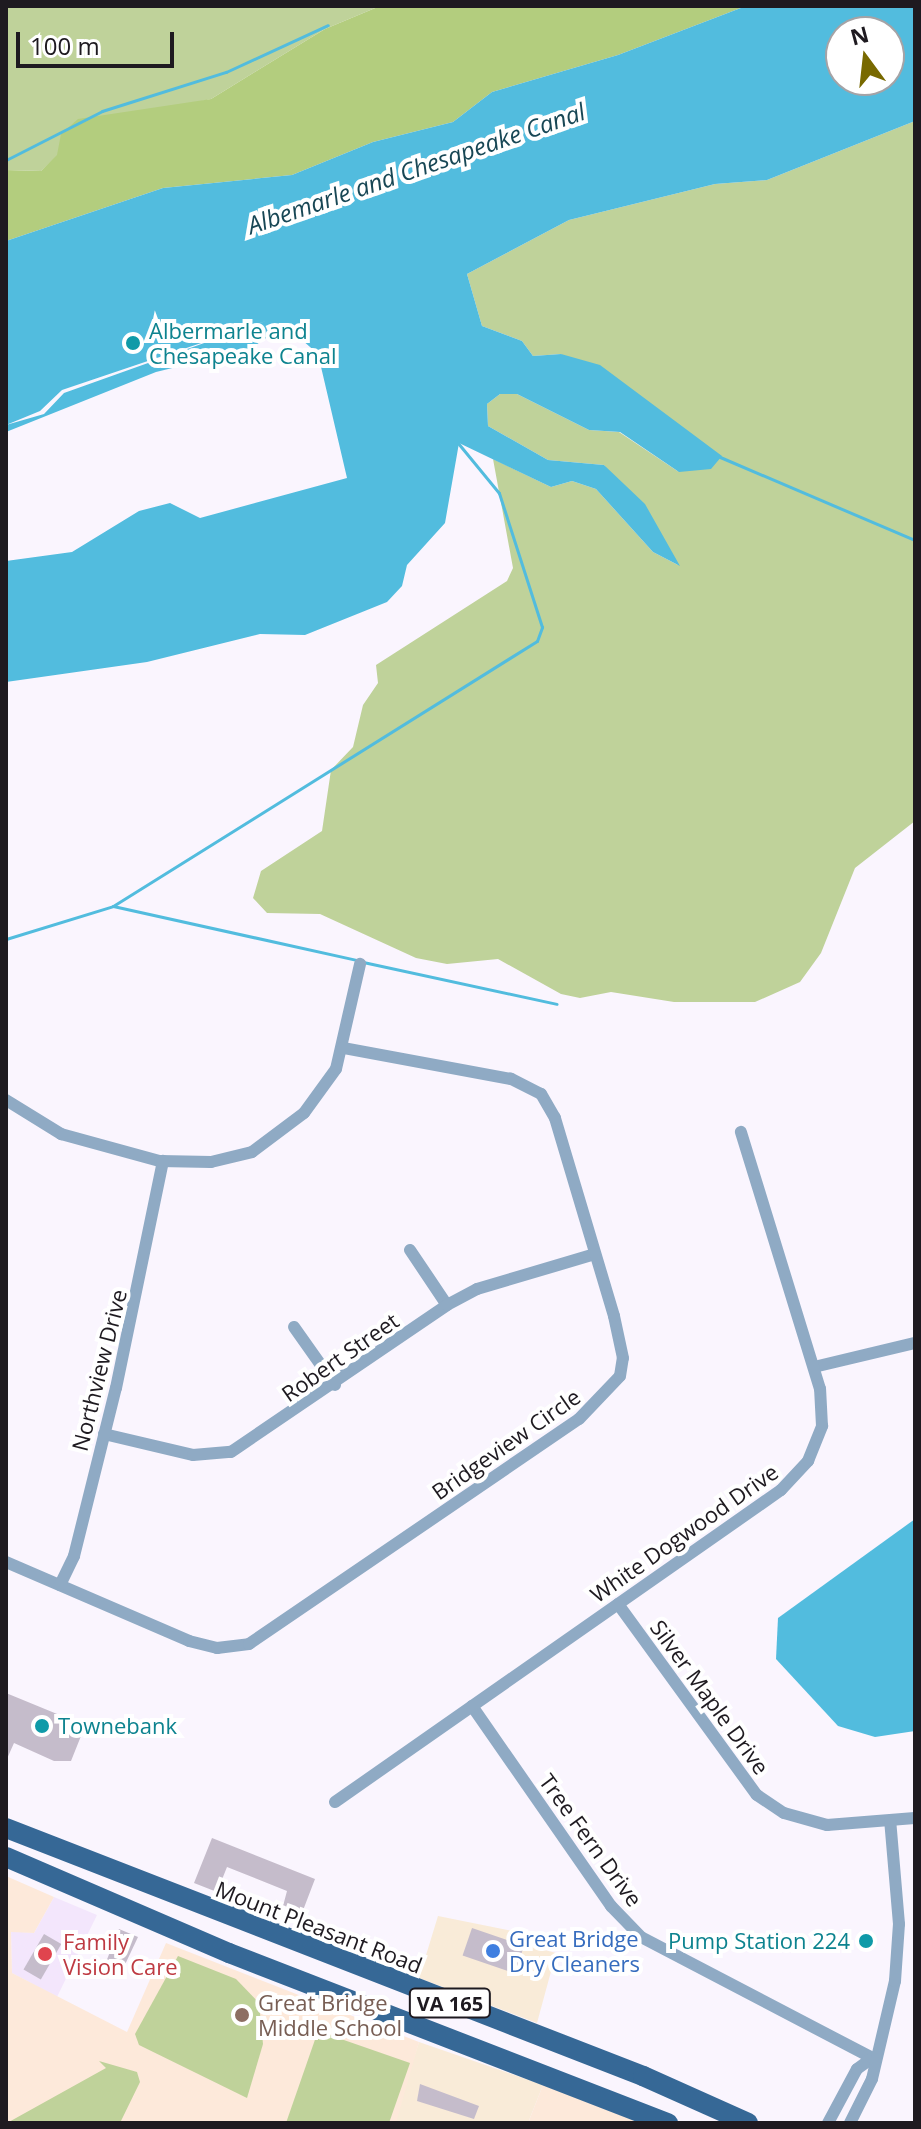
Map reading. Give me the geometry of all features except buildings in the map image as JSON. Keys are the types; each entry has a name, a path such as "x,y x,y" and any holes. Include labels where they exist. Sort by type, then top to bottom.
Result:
{"main road":[{"name":"Mount Pleasant Road","path":"6,1831 39,1841 643,2076 748,2123"},
{"name":"VA 165","path":"6,1857 229,1953 668,2123"}],"street":[{"path":"6,1100 61,1134 163,1161 211,1162 266,1146 314,1101 343,1048 360,964"},
{"name":"Bridgeview Circle","path":"6,1562 203,1645 235,1648 269,1635 602,1400 620,1376 623,1358 595,1254 555,1118 537,1090 511,1079 343,1048"},
{"name":"White Dogwood Drive","path":"335,1802 800,1474 822,1426 814,1367 741,1132"},
{"name":"Northview Drive","path":"60,1585 104,1434 158,1207 163,1161"},
{"path":"410,1250 447,1305"},
{"name":"Robert Street","path":"104,1434 185,1454 222,1455 256,1441 447,1305 477,1289 595,1254"},
{"path":"294,1327 335,1385"},
{"path":"814,1367 915,1343"},
{"name":"Silver Maple Drive","path":"618,1604 757,1795 804,1820 915,1818"},
{"name":"Tree Fern Drive","path":"472,1706 611,1906 641,1937 872,2058"},
{"path":"850,2123 872,2079 872,2058 898,1952 890,1820"},
{"path":"828,2123 857,2069 872,2058"}],"shaded area":[{"name":"Great Bridge Middle School","path":"6,1876 54,1897 34,1933 11,1932 12,1973 127,2032 166,1943 419,2042 396,2123 6,2123"},
{"name":"Family Vision Care","path":"54,1897 97,1915 57,1997 12,1973 11,1931 34,1933"},
{"path":"438,1916 533,1935 530,1946 556,1953 537,2023 419,1978"},
{"path":"419,2042 543,2085 528,2123 393,2122"},
{"path":"543,2085 641,2123 528,2123"}],"green space":[{"path":"6,6 380,6 325,29 211,99 167,109 57,156 41,171 6,170"},
{"path":"380,6 746,6 618,55 492,92 453,122 373,142 292,175 163,188 6,241 6,170 41,171 57,155 61,134 78,119 211,99 325,29"},
{"path":"915,121 915,821 855,868 821,953 800,982 755,1002 674,1002 611,992 580,998 561,994 498,959 447,964 416,958 320,914 267,913 253,898 261,871 322,831 331,770 353,747 363,705 378,683 376,665 507,581 513,568 493,459 551,487 572,481 596,489 653,552 678,565 604,465 548,460 488,426 487,404 500,394 517,394 589,430 619,432 679,472 561,354 533,356 522,341 482,326 467,274 569,220 715,184 767,180"},
{"path":"178,1956 236,1979 259,2003 263,2044 247,2098 139,2045 135,2034"},
{"path":"318,2031 410,2063 389,2123 286,2123"},
{"path":"99,2061 137,2072 140,2082 120,2123 7,2123 106,2068"}],"water":[{"name":"Albermarle and Chesapeake Canal","path":"746,6 915,6 915,121 767,180 715,184 569,220 467,274 482,326 522,341 533,356 561,354 600,365 722,456 711,469 679,472 620,432 589,430 517,394 500,394 487,404 488,426 548,460 604,465 645,504 680,566 653,552 596,489 572,481 551,487 459,443 445,523 407,565 402,586 387,602 305,635 260,634 147,662 6,682 6,561 72,552 139,511 170,503 200,518 347,478 318,354 285,325 250,349 156,372 6,432 6,241 163,188 292,175 373,142 453,122 492,92 618,55"},
{"path":"915,1519 915,1731 875,1737 838,1726 776,1659 778,1618"}],"pier":[{"path":"266,321 64,393 44,414 6,425 40,411 62,390"}],"waterway":[{"path":"6,160 102,111 226,72 328,25"},
{"path":"6,939 113,906 537,641 542,627 499,493 458,443"},
{"path":"720,457 915,540"},
{"path":"113,906 356,960"},
{"path":"363,962 557,1004"}],"place":[{"name":"Albermarle and Chesapeake Canal","path":"133,343"},
{"name":"Townebank","path":"42,1726"},
{"name":"Pump Station 224","path":"866,1941"},
{"name":"Great Bridge Dry Cleaners","path":"493,1951"},
{"name":"Family Vision Care","path":"45,1954"},
{"name":"Great Bridge Middle School","path":"242,2015"}],"water label":[{"name":"Albemarle and Chesapeake Canal","path":"416,168"}]}
